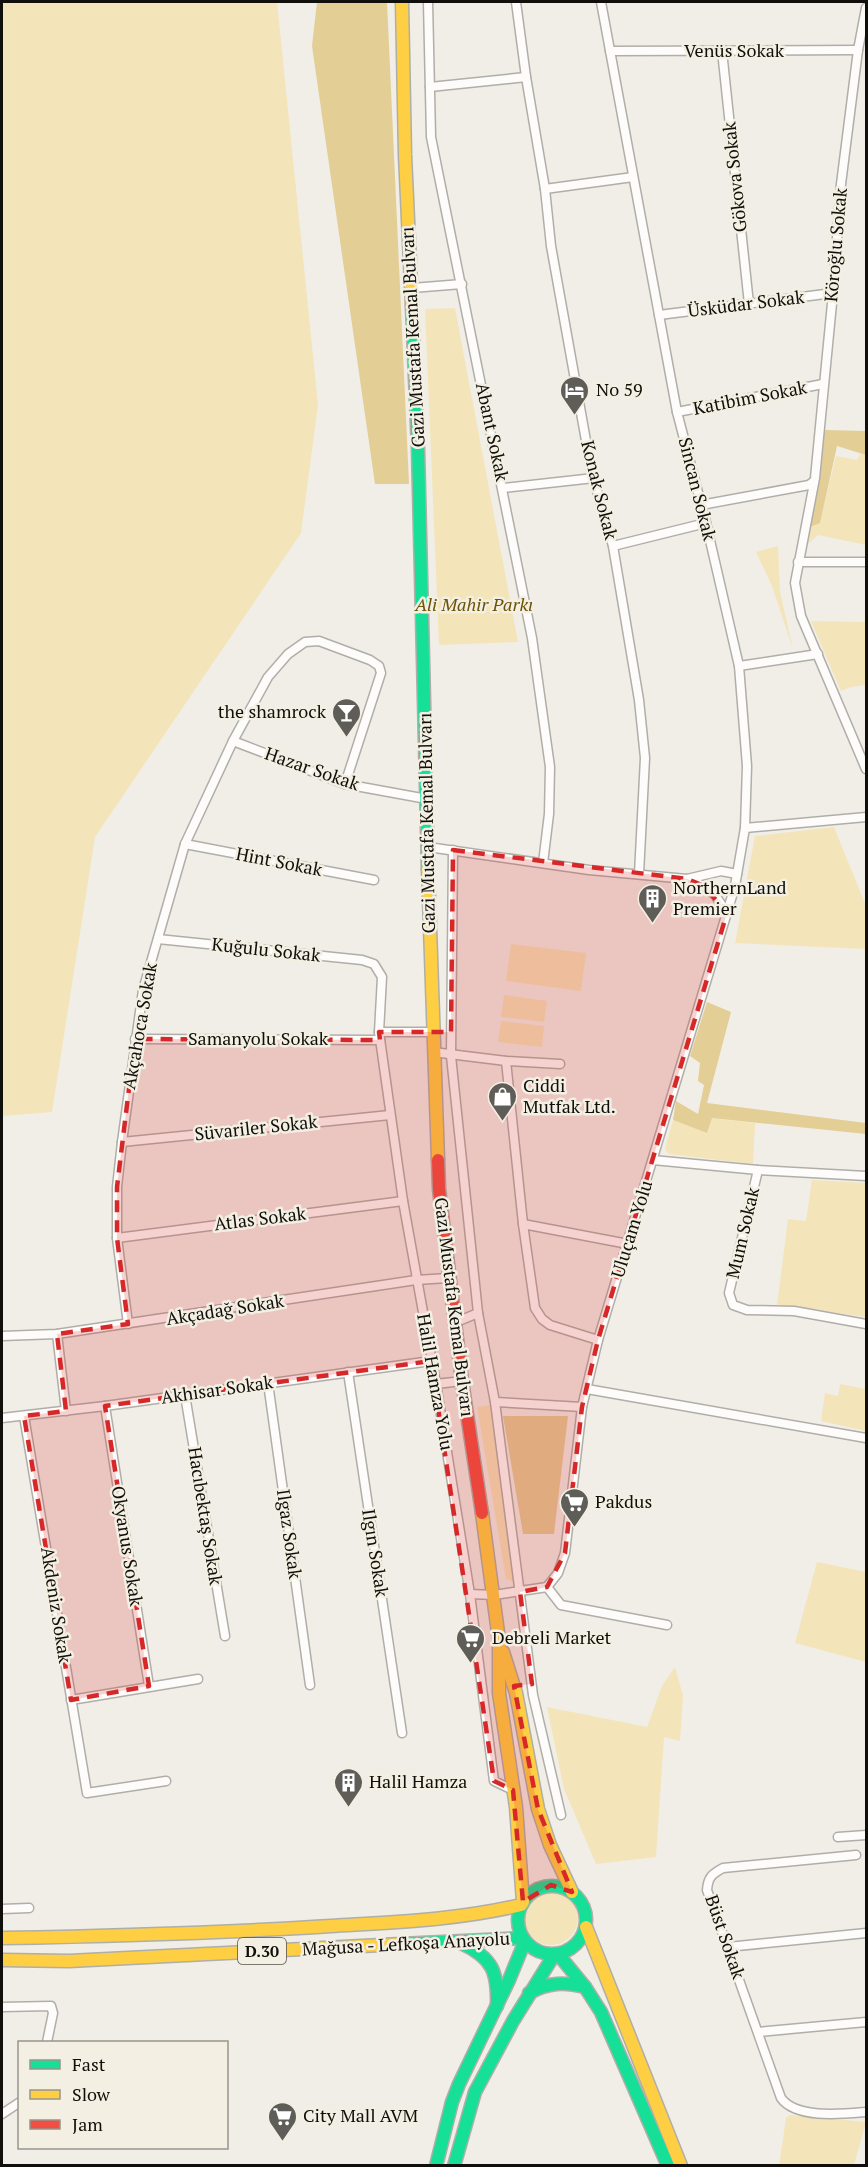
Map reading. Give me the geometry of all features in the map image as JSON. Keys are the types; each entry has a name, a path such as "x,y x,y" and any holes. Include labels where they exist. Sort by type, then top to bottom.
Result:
{"main road":[{"name":"Gazi Mustafa Kemal Bulvarı","path":"402,2 405,155 418,449 432,1032 439,1189 454,1323 494,1595 499,1640 499,1693 513,1790 522,1903"},
{"name":"Gazi Mustafa Kemal Bulvarı","path":"499,1640 513,1686 538,1809 550,1845 572,1892"},
{"name":"D.30","path":"2,1938 154,1936 454,1918 486,1914 522,1903 530,1893 551,1885 572,1892"},
{"path":"572,1892 584,1907 586,1927 681,2166"},
{"path":"436,2166 452,2102 497,2006 524,1940 518,1928 518,1916 522,1903"},
{"path":"454,2166 476,2092 529,1993 556,1954 573,1948 579,1942 586,1927"},
{"name":"D.30","path":"524,1940 533,1949 556,1954 585,1987 601,2012 668,2166"},
{"name":"Mağusa - Lefkoşa Anayolu","path":"2,1960 69,1961 456,1941 524,1940"},
{"path":"456,1941 475,1948 489,1960 497,1976 497,2006"},
{"path":"529,1993 545,1984 557,1982 585,1987"}],"street":[{"name":"Abant Sokak","path":"428,2 431,137 532,638 550,767 549,814 543,863"},
{"name":"Konak Sokak","path":"516,2 545,189 551,246 594,478 613,546 639,700 645,758 639,874"},
{"name":"Sincan Sokak","path":"601,2 677,412 702,505 739,666 747,766 745,828 737,874"},
{"name":"Köroğlu Sokak","path":"867,8 858,50 841,184 815,478 795,583 801,616 864,757 867,769"},
{"name":"Venüs Sokak","path":"610,51 858,50"},
{"name":"Gökova Sokak","path":"722,51 749,304"},
{"path":"430,87 526,77"},
{"path":"545,189 633,177"},
{"path":"411,288 462,284"},
{"name":"Üsküdar Sokak","path":"659,315 833,293"},
{"name":"Katibim Sokak","path":"677,412 823,384"},
{"path":"503,488 594,478"},
{"path":"702,505 809,485 813,482"},
{"path":"613,546 706,523"},
{"path":"798,562 867,562"},
{"name":"Akçahoca Sokak","path":"128,1324 117,1238 117,1187 143,990 185,844 233,741 268,677 288,654 305,642 319,641 370,660 379,666 381,674 345,784"},
{"path":"739,666 818,654"},
{"name":"Hazar Sokak","path":"233,741 345,784 428,799"},
{"path":"745,828 867,817"},
{"name":"Hint Sokak","path":"185,844 374,880"},
{"path":"428,847 687,879 704,886 715,895 727,913"},
{"path":"453,850 451,1056 478,1312 495,1402 532,1683 561,1815"},
{"path":"687,879 721,871 737,874"},
{"name":"Uluçam Yolu","path":"547,1587 558,1574 565,1553 582,1407 598,1340 737,874"},
{"name":"Kuğulu Sokak","path":"158,939 362,960 374,964"},
{"name":"Halil Hamza Yolu","path":"374,964 382,977 380,1036 390,1115 470,1594 494,1781 513,1790"},
{"name":"Samanyolu Sokak","path":"135,1039 380,1036 432,1032"},
{"path":"433,1052 451,1056 560,1064"},
{"path":"506,1061 523,1224 535,1308 542,1319 550,1325 598,1340"},
{"name":"Süvariler Sokak","path":"122,1142 390,1115"},
{"path":"653,1160 758,1170 867,1176"},
{"name":"Mum Sokak","path":"758,1170 729,1293 733,1305 747,1310 794,1311 867,1324"},
{"name":"Atlas Sokak","path":"117,1238 403,1201"},
{"path":"523,1224 628,1244"},
{"name":"Akçadağ Sokak","path":"2,1336 57,1334 416,1280 448,1278"},
{"path":"454,1323 478,1312"},
{"path":"57,1334 66,1411"},
{"name":"Akhisar Sokak","path":"2,1418 105,1406 431,1360"},
{"name":"Ilgın Sokak","path":"348,1372 402,1733"},
{"path":"436,1384 462,1382"},
{"name":"Ilgaz Sokak","path":"268,1383 310,1685"},
{"path":"587,1389 867,1438"},
{"name":"Hacıbektaş Sokak","path":"185,1395 225,1636"},
{"path":"495,1402 582,1407"},
{"name":"Okyanus Sokak","path":"105,1406 148,1686"},
{"name":"Akdeniz Sokak","path":"24,1416 87,1793 166,1781"},
{"path":"470,1594 494,1595 547,1587 561,1605 667,1625"},
{"path":"71,1700 198,1678"},
{"path":"513,1686 532,1683"},
{"path":"838,1837 863,1836"},
{"name":"Büst Sokak","path":"863,1836 855,1856 723,1868 712,1874 707,1890 781,2097 786,2105 793,2109 812,2112 867,2112"},
{"path":"2,1909 29,1908"},
{"path":"728,1947 867,1933"},
{"path":"2,2007 51,2006 53,2013 47,2041"},
{"path":"758,2032 867,2022"},
{"path":"2,2114 16,2103"}],"highlighted area":[{"path":"453,850 687,879 704,886 727,913 598,1340 582,1407 565,1553 547,1587 520,1592 532,1684 514,1686 538,1809 572,1892 551,1885 523,1902 513,1790 494,1781 431,1361 105,1406 149,1686 71,1700 24,1416 66,1411 57,1334 128,1324 117,1238 117,1187 135,1039 380,1040 379,1032 451,1032"}],"green space":[{"path":"2,2 277,2 318,405 301,533 95,837 52,1112 2,1116"},
{"name":"Ali Mahir Parkı","path":"455,308 518,642 439,645 425,309"},
{"path":"860,454 866,455 866,545 818,535 808,544 810,527 820,522 836,456 857,460"},
{"path":"778,546 780,592 793,649 772,586 756,552"},
{"path":"811,621 866,622 866,685 841,691"},
{"path":"834,827 866,906 866,949 735,943 755,836"},
{"path":"511,944 586,953 581,991 506,981"},
{"path":"504,995 547,1001 544,1022 501,1017"},
{"path":"501,1021 544,1026 542,1047 498,1042"},
{"path":"711,1118 755,1123 753,1164 669,1154 665,1149 673,1120 707,1133"},
{"path":"812,1180 866,1183 866,1317 777,1305 788,1219 806,1221"},
{"path":"840,1384 866,1389 866,1431 821,1421 825,1393 838,1396"},
{"path":"490,1405 514,1582 506,1579 477,1407"},
{"path":"817,1562 866,1572 866,1662 795,1643"},
{"path":"675,1667 683,1696 680,1741 664,1737 656,1857 596,1864 564,1789 547,1707 647,1727 662,1686"},
{"path":"546,1891 556,1891 566,1895 574,1903 578,1918 574,1933 566,1941 556,1945 546,1945 536,1941 528,1933 524,1923 524,1913 528,1903 536,1895"},
{"path":"790,2115 866,2122 854,2165 779,2166 786,2118"}],"shaded area":[{"path":"317,2 387,2 409,484 375,484 312,46"},
{"path":"824,430 866,431 866,455 837,446 820,523 810,527"},
{"path":"707,1002 731,1012 707,1103 866,1123 866,1134 712,1118 707,1133 673,1120 676,1101 698,1114 704,1085 698,1081 700,1063 690,1056"},
{"path":"503,1416 568,1416 554,1534 523,1534"}],"traffic: fast":[{"path":"412,306 418,449 428,869"},
{"path":"545,1886 559,1886 571,1891 581,1901 586,1920 581,1939 571,1949 559,1954 545,1954 533,1949 523,1939 518,1927 518,1913 523,1901 533,1891 545,1886"},
{"path":"401,1944 523,1938"},
{"path":"436,2166 452,2102 459,2084 509,1980 525,1941"},
{"path":"461,1943 480,1954 491,1967 496,1984 497,2006"},
{"path":"558,1954 585,1987 601,2012 668,2166"},
{"path":"454,2166 475,2092 513,2021 554,1955"},
{"path":"529,1993 557,1984 585,1987"}],"traffic: slow":[{"path":"402,2 405,155 412,306"},
{"path":"428,869 438,1160"},
{"path":"482,1513 499,1640 499,1693 516,1807 523,1902"},
{"path":"503,1652 516,1693 538,1809 550,1845 572,1892"},
{"path":"2,1938 208,1932 379,1923 450,1917 521,1905"},
{"path":"586,1927 681,2166"},
{"path":"2,1960 69,1961 401,1944"}],"traffic: jam":[{"path":"438,1160 439,1189 462,1381 482,1513"}],"place":[{"name":"No 59","path":"575,416"},
{"name":"the shamrock","path":"347,738"},
{"name":"NorthernLand Premier","path":"652,924"},
{"name":"Ciddi Mutfak Ltd.","path":"502,1122"},
{"name":"Pakdus","path":"574,1528"},
{"name":"Debreli Market","path":"471,1664"},
{"name":"Halil Hamza","path":"348,1808"},
{"name":"City Mall AVM","path":"282,2142"}]}
